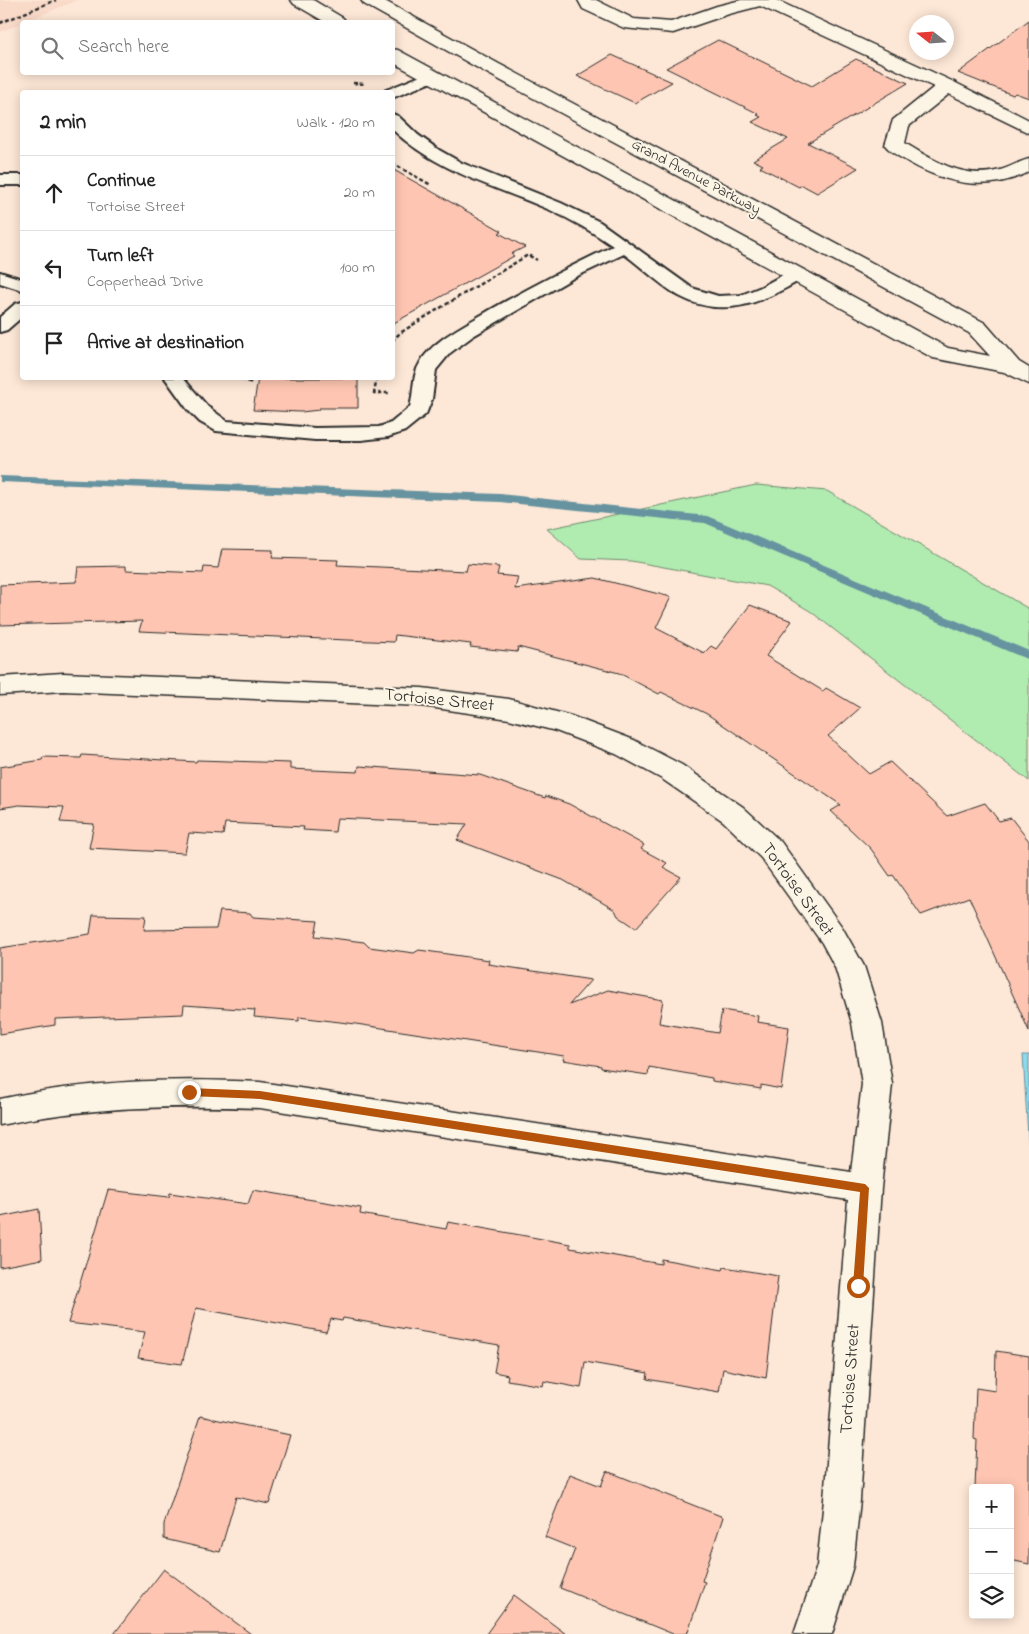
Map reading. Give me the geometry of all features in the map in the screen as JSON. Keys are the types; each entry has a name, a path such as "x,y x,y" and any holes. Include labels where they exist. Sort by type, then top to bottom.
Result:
{"street":[{"path":"300,0 334,20"},
{"name":"Grand Avenue Parkway","path":"370,0 492,68 977,328 1020,372"},
{"path":"587,0 589,5 630,24 672,28 723,10 762,0 947,86 1029,127"},
{"path":"395,56 941,353 1020,372 1029,354"},
{"path":"947,86 900,124 895,145 920,161 954,177 983,180 1015,173 1029,165"},
{"name":"Tortoise Street","path":"0,686 63,682 450,700 509,709 562,723 625,747 672,772 733,814 771,850 832,935 849,966 867,1023 877,1084 865,1188 842,1500 835,1566 813,1634"},
{"path":"0,1112 24,1106 105,1095 189,1092 260,1095 865,1188"}],"lane":[{"path":"395,92 433,76"},
{"path":"395,122 411,138 435,156 460,169 526,194 579,218 625,246 686,292 714,301 739,302 752,299 796,275"},
{"path":"0,180 20,180"},
{"path":"175,380 196,408 223,427 315,434 381,433 398,427 419,410 426,370 443,349 466,332 567,274 625,246"},
{"path":"0,277 20,284"},
{"path":"0,326 20,310"}],"path":[{"path":"0,23 56,0"},
{"path":"395,338 422,319 528,255 540,262"},
{"path":"243,380 253,383"},
{"path":"377,380 374,393 392,393"}],"shaded area":[{"path":"0,0 77,0 29,20 20,20 20,24 0,32"}],"green space":[{"path":"756,485 827,491 1029,609 1029,781 810,611 767,586 631,561 581,559 547,529"}],"water":[{"path":"1023,1055 1029,1055 1029,1153"}],"building":[{"path":"1029,20 1029,98 1015,93 1013,95 958,73"},
{"path":"718,40 812,86 856,59 908,83 808,143 858,168 817,193 802,185 799,187 760,167 763,165 753,160 788,139 752,122 761,117 757,115 759,114 666,68"},
{"path":"612,55 672,82 635,103 577,76"},
{"path":"395,171 502,231 499,233 525,247 511,254 514,256 395,322"},
{"path":"258,380 358,380 358,408 319,408 319,410 301,412 253,410"},
{"path":"222,549 273,550 272,558 338,560 337,565 466,571 468,564 499,567 497,575 518,577 515,589 595,578 671,597 656,628 704,653 711,646 716,649 750,605 792,621 766,656 823,691 826,688 860,708 828,736 869,774 890,762 947,816 985,803 999,821 1011,818 1029,841 1029,1031 969,897 921,915 893,875 890,876 871,849 831,811 841,805 707,714 661,692 659,694 619,673 518,647 517,652 470,647 471,644 395,635 394,642 139,631 142,621 0,625 0,585 76,582 78,567 126,566 126,570 203,573 204,567 218,568"},
{"path":"82,755 196,762 197,760 290,763 290,769 358,772 359,766 480,775 545,798 546,796 569,804 644,845 641,849 667,863 663,867 681,877 636,928 618,916 615,910 563,880 457,840 467,824 337,818 335,832 303,830 304,827 225,823 223,835 189,833 185,853 89,848 94,824 60,822 64,807 19,805 0,808 0,767 42,760 43,757 81,758"},
{"path":"220,911 250,913 253,917 318,921 315,936 364,942 369,947 414,953 419,950 489,960 488,964 591,980 569,1005 608,990 663,1000 659,1023 718,1033 722,1010 758,1016 757,1022 789,1027 781,1089 761,1085 761,1089 712,1081 712,1078 649,1067 648,1075 601,1068 601,1066 563,1060 564,1056 356,1024 299,1017 299,1021 254,1017 255,1010 184,1005 183,1014 55,1019 55,1025 0,1034 0,948 90,934 93,915 146,916 144,930 216,929"},
{"path":"108,1190 169,1197 170,1193 248,1204 253,1190 361,1208 360,1214 446,1229 448,1222 570,1244 570,1248 661,1264 661,1259 723,1270 724,1267 778,1276 766,1378 723,1369 719,1392 647,1379 648,1373 585,1362 581,1388 544,1381 543,1386 507,1380 508,1375 494,1372 499,1345 343,1318 342,1321 331,1319 326,1332 196,1308 182,1364 138,1358 145,1332 68,1323"},
{"path":"39,1209 42,1259 0,1267 0,1217"},
{"path":"996,1351 1029,1356 1029,1564 1014,1561 1014,1484 975,1484 977,1440 974,1439 976,1388 995,1391"},
{"path":"200,1416 290,1435 269,1504 236,1497 220,1552 164,1539 164,1524"},
{"path":"607,1471 723,1517 702,1581 705,1582 687,1634 673,1634 560,1588 575,1549 545,1537 570,1474 601,1486"},
{"path":"164,1569 251,1634 114,1634"},
{"path":"514,1595 566,1634 486,1634"}],"waterway":[{"path":"0,479 500,498 707,520 1029,656"}],"route":[{"path":"189,1092 260,1095 865,1188 858,1286"}]}
